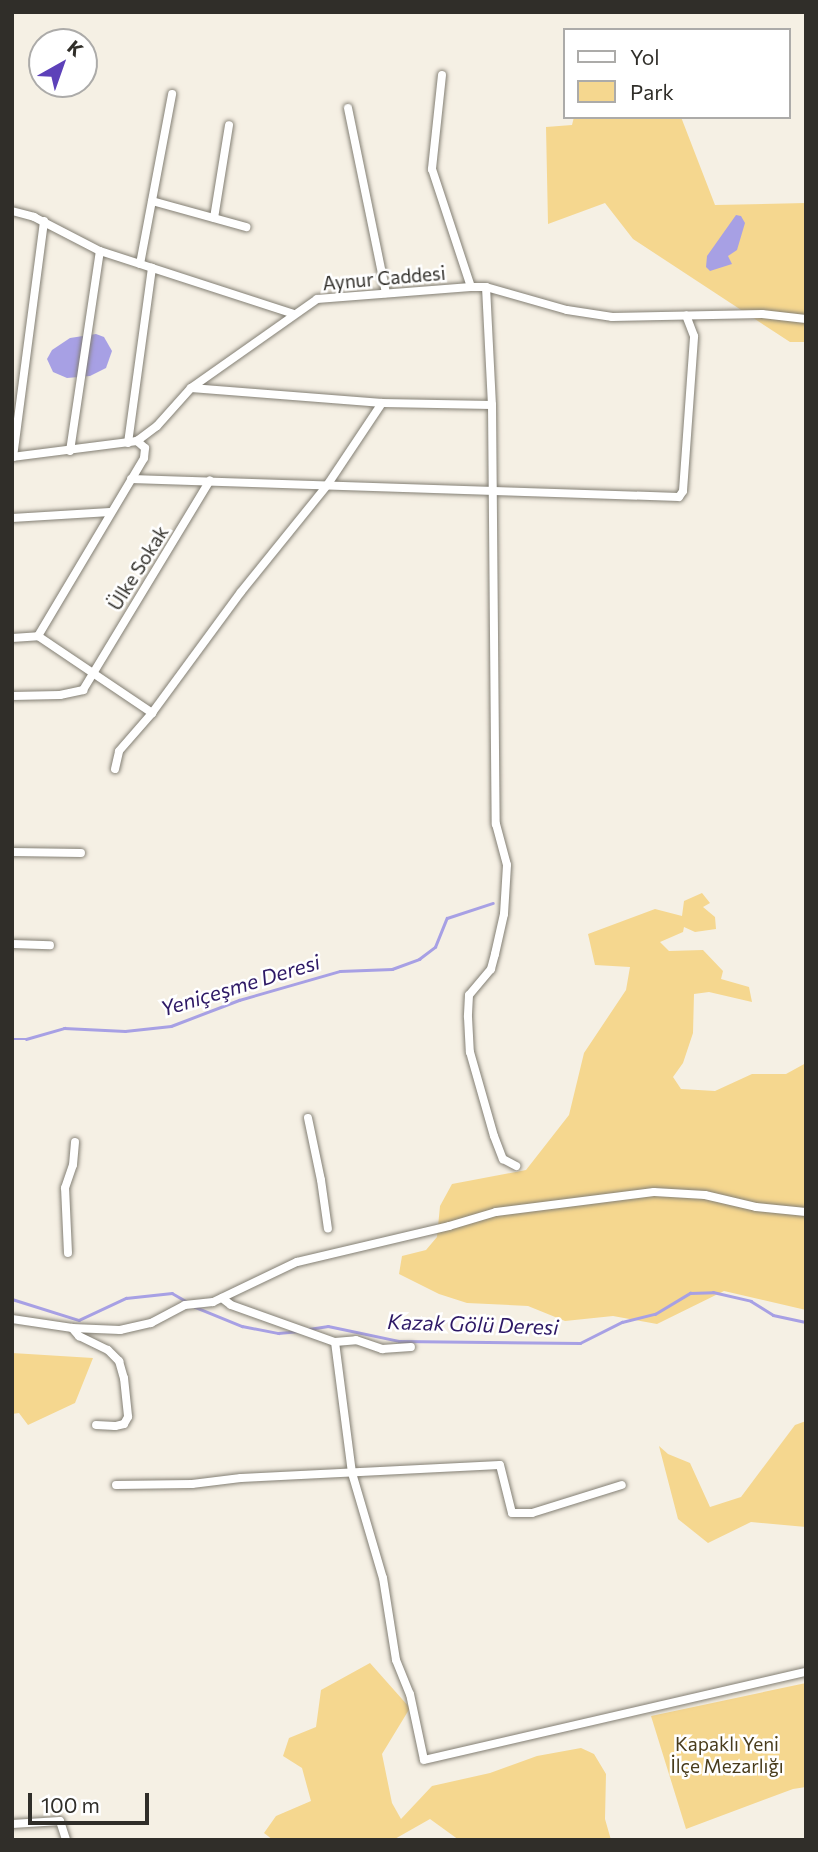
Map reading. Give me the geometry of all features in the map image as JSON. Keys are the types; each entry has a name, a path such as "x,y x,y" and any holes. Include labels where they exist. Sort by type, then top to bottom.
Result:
{"street":[{"path":"442,75 432,169 471,286"},
{"path":"140,264 172,94"},
{"path":"348,108 386,293"},
{"path":"214,218 229,125"},
{"path":"152,201 246,227"},
{"path":"12,211 44,222 100,251 294,314"},
{"path":"38,636 144,458 145,448 133,442 13,457 44,222"},
{"path":"70,451 100,251"},
{"path":"133,442 152,268"},
{"name":"Aynur Caddesi","path":"133,442 157,426 191,388 317,299 471,286 486,287 567,310 612,317 762,314 806,319"},
{"path":"486,287 492,405 496,824 507,865 504,914 495,954 491,969 469,995 468,1017 470,1052 494,1136 503,1159 516,1166"},
{"path":"131,479 679,497 683,491 694,336 686,315"},
{"path":"191,388 382,403 492,405"},
{"path":"115,769 119,751 152,713 241,592 328,484 382,403"},
{"name":"Ülke Sokak","path":"12,696 60,695 83,690 211,480"},
{"path":"12,518 110,512"},
{"path":"12,638 38,636 152,713"},
{"path":"12,852 81,853"},
{"path":"12,944 50,945"},
{"path":"308,1118 328,1229"},
{"path":"68,1253 65,1188 73,1165 75,1142"},
{"path":"12,1320 72,1328 120,1330 151,1323 185,1305 222,1298 297,1262 449,1226 496,1212 654,1192 705,1195 756,1207 806,1212"},
{"path":"222,1298 231,1305 335,1342 356,1340 382,1349 411,1347"},
{"path":"72,1328 79,1336 108,1350 119,1361 124,1378 128,1417 124,1424 96,1424"},
{"path":"335,1342 352,1473 386,1591 396,1660 411,1694 424,1760 806,1672"},
{"path":"116,1485 192,1484 241,1478 500,1465 512,1513 532,1513 622,1485"},
{"path":"12,1824 60,1821 66,1840"}],"green space":[{"path":"574,119 682,119 715,205 806,203 806,342 790,342 633,239 605,203 548,224 546,127 572,125"},
{"path":"702,893 710,903 703,907 715,917 716,929 695,932 684,927 683,932 660,942 669,951 703,950 723,971 721,979 749,987 752,1002 709,992 694,994 693,1033 683,1063 673,1077 681,1089 715,1091 752,1074 786,1074 806,1063 806,1310 724,1291 657,1324 613,1316 565,1321 528,1306 467,1303 439,1294 399,1274 402,1256 426,1250 437,1237 440,1206 452,1184 526,1170 569,1115 584,1053 626,990 630,967 595,965 588,934 655,909 682,916 684,901"},
{"path":"12,1353 93,1358 75,1403 28,1425 19,1413 12,1414"},
{"path":"806,1421 806,1527 751,1522 708,1543 678,1519 659,1446 668,1454 690,1463 710,1507 741,1497 795,1425"},
{"path":"370,1663 410,1708 382,1754 392,1803 401,1819 432,1786 490,1773 537,1756 581,1748 594,1754 606,1774 605,1819 611,1840 459,1840 430,1819 393,1840 273,1840 264,1833 276,1816 311,1801 302,1768 283,1756 289,1738 316,1727 321,1690"},
{"name":"Kapaklı Yeni İlçe Mezarlığı","path":"806,1683 806,1787 793,1789 686,1829 651,1716"}],"shaded area":[{"path":"736,215 741,216 745,223 737,250 728,256 732,264 710,271 706,267 707,256"},
{"path":"96,334 104,337 112,351 106,368 90,376 67,378 53,372 47,359 52,350 70,338"}],"waterway":[{"name":"Yeniçeşme Deresi","path":"12,1039 26,1039 64,1028 125,1031 171,1026 239,1000 340,971 392,969 419,959 435,947 447,918 493,903"},
{"name":"Kazak Gölü Deresi","path":"309,1329 328,1326 399,1341 580,1343 622,1322 655,1314 690,1293 713,1292 751,1301 773,1315 806,1322"},
{"name":"Kazak Gölü Deresi","path":"12,1299 79,1320 126,1298 172,1293 186,1301"},
{"name":"Kazak Gölü Deresi","path":"195,1307 242,1326 278,1333 299,1331"}]}
